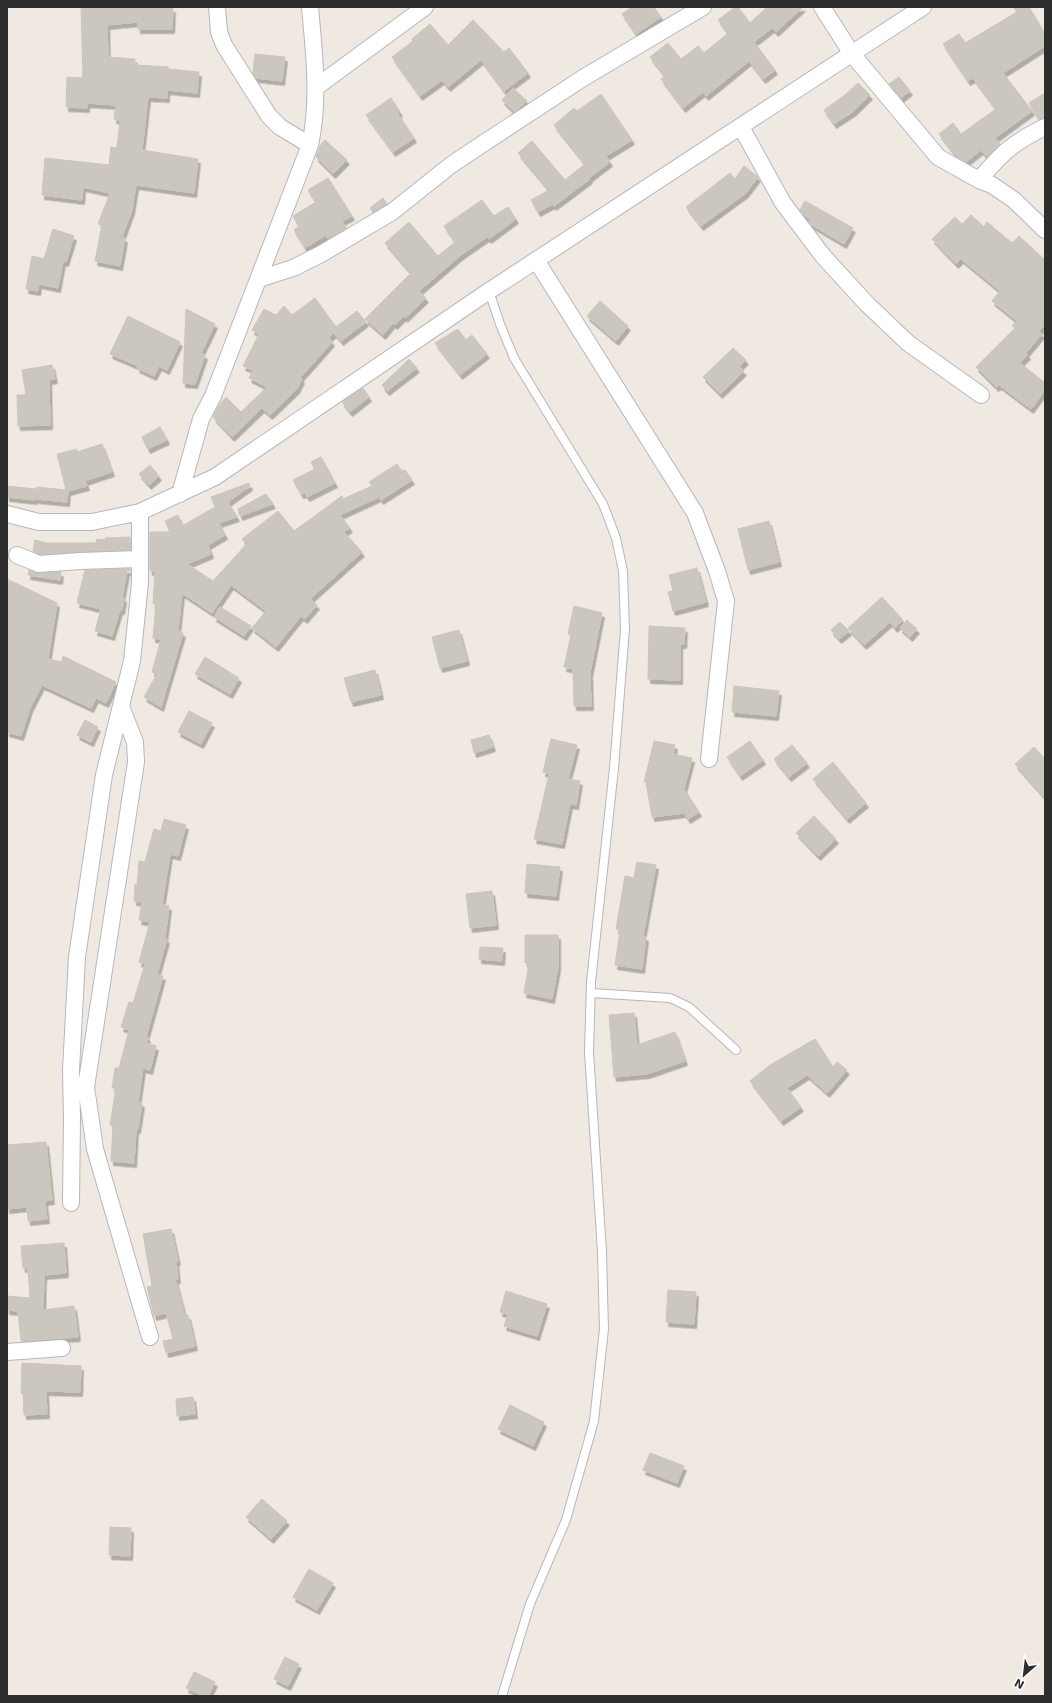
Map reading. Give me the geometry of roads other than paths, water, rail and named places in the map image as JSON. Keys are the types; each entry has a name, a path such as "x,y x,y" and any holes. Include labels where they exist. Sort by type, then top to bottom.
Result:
{"street":[{"path":"217,7 219,32 224,45 269,116 280,127 310,145"},
{"path":"180,494 201,419 212,396 259,279 310,145 314,124 315,88 310,7"},
{"path":"315,88 425,7"},
{"path":"259,279 293,268 321,254 392,212 451,165 484,143 583,78 703,7"},
{"path":"822,7 852,54 938,157 979,180 992,185 1014,200 1045,230"},
{"path":"7,514 39,522 92,522 140,512 215,477 489,291 923,7"},
{"path":"741,126 783,203 823,256 866,302 908,343 981,395"},
{"path":"979,180 1009,148 1020,140 1045,127"},
{"path":"536,260 695,513 717,571 726,601 709,759"},
{"path":"71,1203 71,1070 77,957 85,893 104,775 122,709 132,661 140,583 140,512"},
{"path":"17,555 38,564 139,559"},
{"path":"122,709 135,742 136,762 86,1087 95,1149 150,1337"},
{"path":"7,1352 62,1348"}],"lane":[{"path":"489,291 500,324 514,358 603,504 616,538 623,571 625,629 614,768 591,993 589,1052 602,1252 604,1329 594,1421 566,1520 530,1604 502,1696"},
{"path":"591,993 670,998 689,1007 736,1050"}]}
